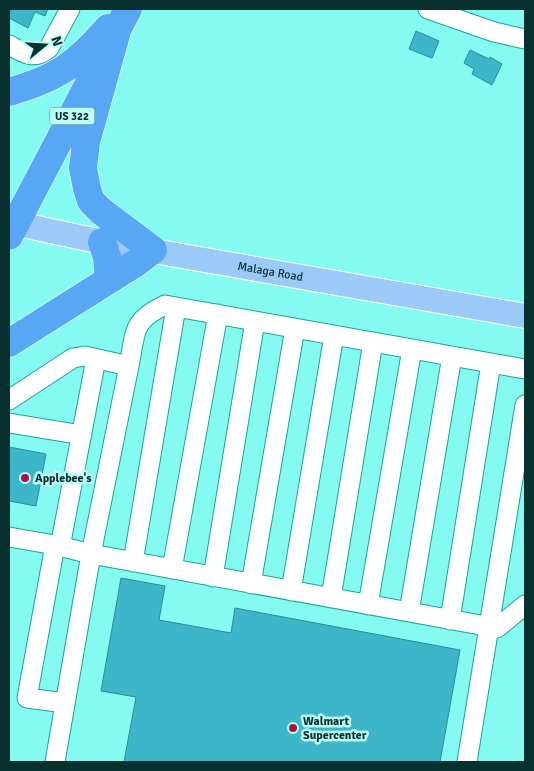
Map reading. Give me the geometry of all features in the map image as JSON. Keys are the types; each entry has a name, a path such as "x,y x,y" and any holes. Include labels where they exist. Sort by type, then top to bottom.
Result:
{"highway":[{"path":"9,92 60,72 88,51 124,16"},
{"path":"9,343 153,250 108,217 92,201 87,189 83,168 86,142 124,16"},
{"name":"US 322","path":"11,227 124,16"},
{"path":"102,242 107,257 108,280"}],"main road":[{"name":"Malaga Road","path":"11,227 153,250 525,316"}],"street":[{"path":"9,45 32,56 44,52 70,9"},
{"path":"428,9 494,32 525,39"},
{"path":"55,762 90,554 130,366 137,324 150,312 165,305 525,369"},
{"path":"133,562 176,307"},
{"path":"172,569 218,314"},
{"path":"213,577 255,321"},
{"path":"251,584 295,328"},
{"path":"291,591 334,335"},
{"path":"331,598 373,342"},
{"path":"368,605 412,349"},
{"path":"9,400 73,358 85,356 130,366"},
{"path":"409,612 452,356"},
{"path":"66,703 27,698 96,359"},
{"path":"450,620 491,363"},
{"path":"468,762 525,404"},
{"path":"9,423 82,435"},
{"path":"9,537 90,554 489,627 497,628 525,605"}],"building":[{"path":"9,9 48,9 45,16 35,12 28,28 9,18"},
{"path":"416,31 439,41 432,58 409,49"},
{"path":"470,50 489,59 490,57 502,64 492,85 472,74 474,69 464,63"},
{"name":"Applebee's","path":"9,447 46,454 36,506 9,501"},
{"path":"121,578 165,586 159,620 231,633 235,608 460,650 440,762 124,762 136,697 101,691"}],"place":[{"name":"Applebee's","path":"25,478"},
{"name":"Walmart Supercenter","path":"293,728"}]}
